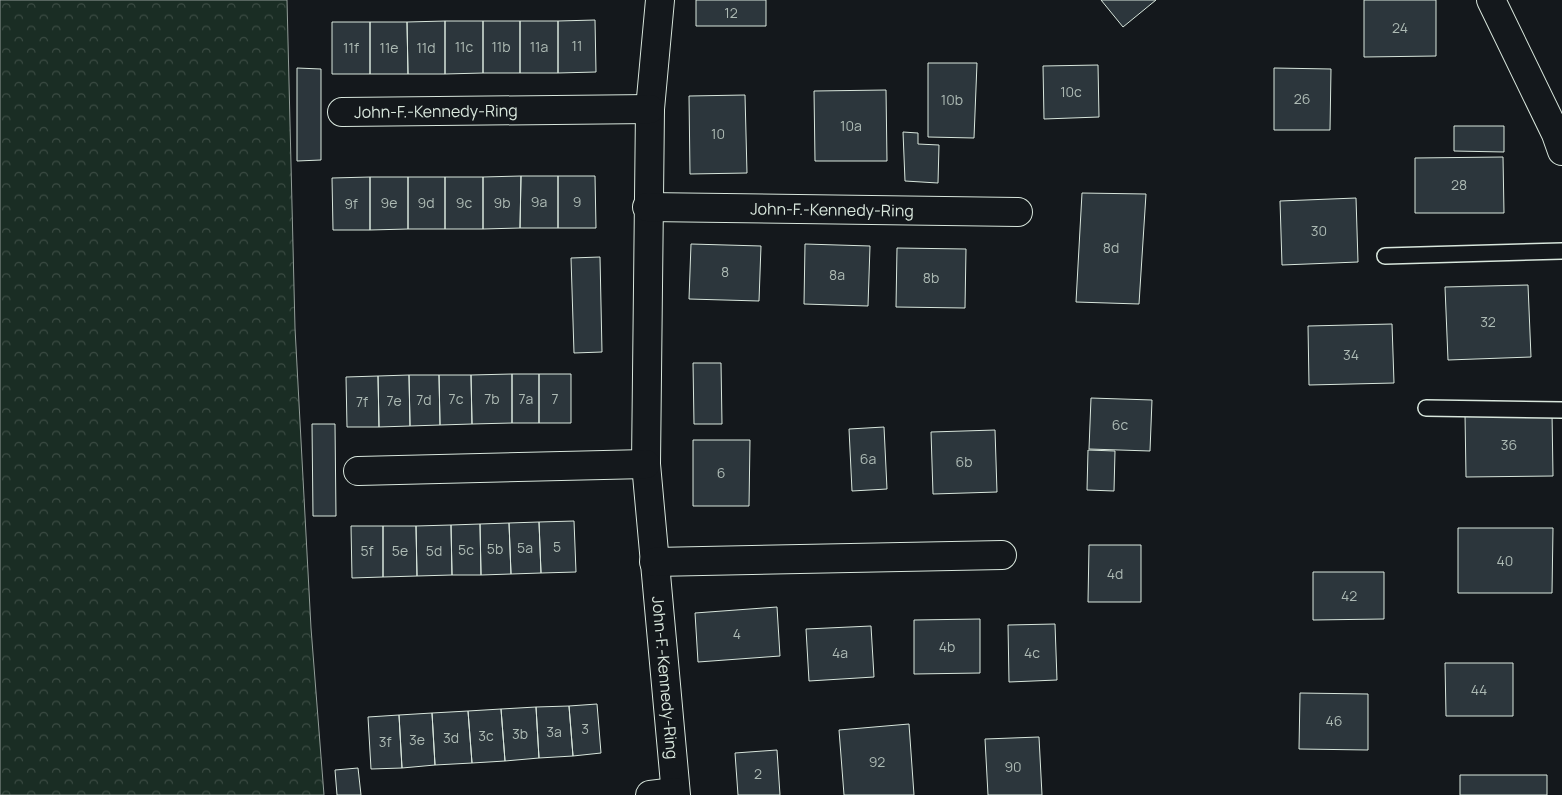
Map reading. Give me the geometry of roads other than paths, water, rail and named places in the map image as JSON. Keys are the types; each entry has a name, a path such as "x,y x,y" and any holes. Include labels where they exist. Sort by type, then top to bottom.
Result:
{"street":[{"name":"John-F.-Kennedy-Ring","path":"660,0 650,109 647,207 646,464 654,562 667,794"},
{"path":"1491,0 1556,134 1562,151"},
{"name":"John-F.-Kennedy-Ring","path":"342,112 650,109"},
{"name":"John-F.-Kennedy-Ring","path":"647,207 1018,212"},
{"path":"358,471 646,464"},
{"path":"654,562 1002,556"}],"lane":[{"path":"1385,256 1562,251"},
{"path":"1426,408 1562,410"}]}
